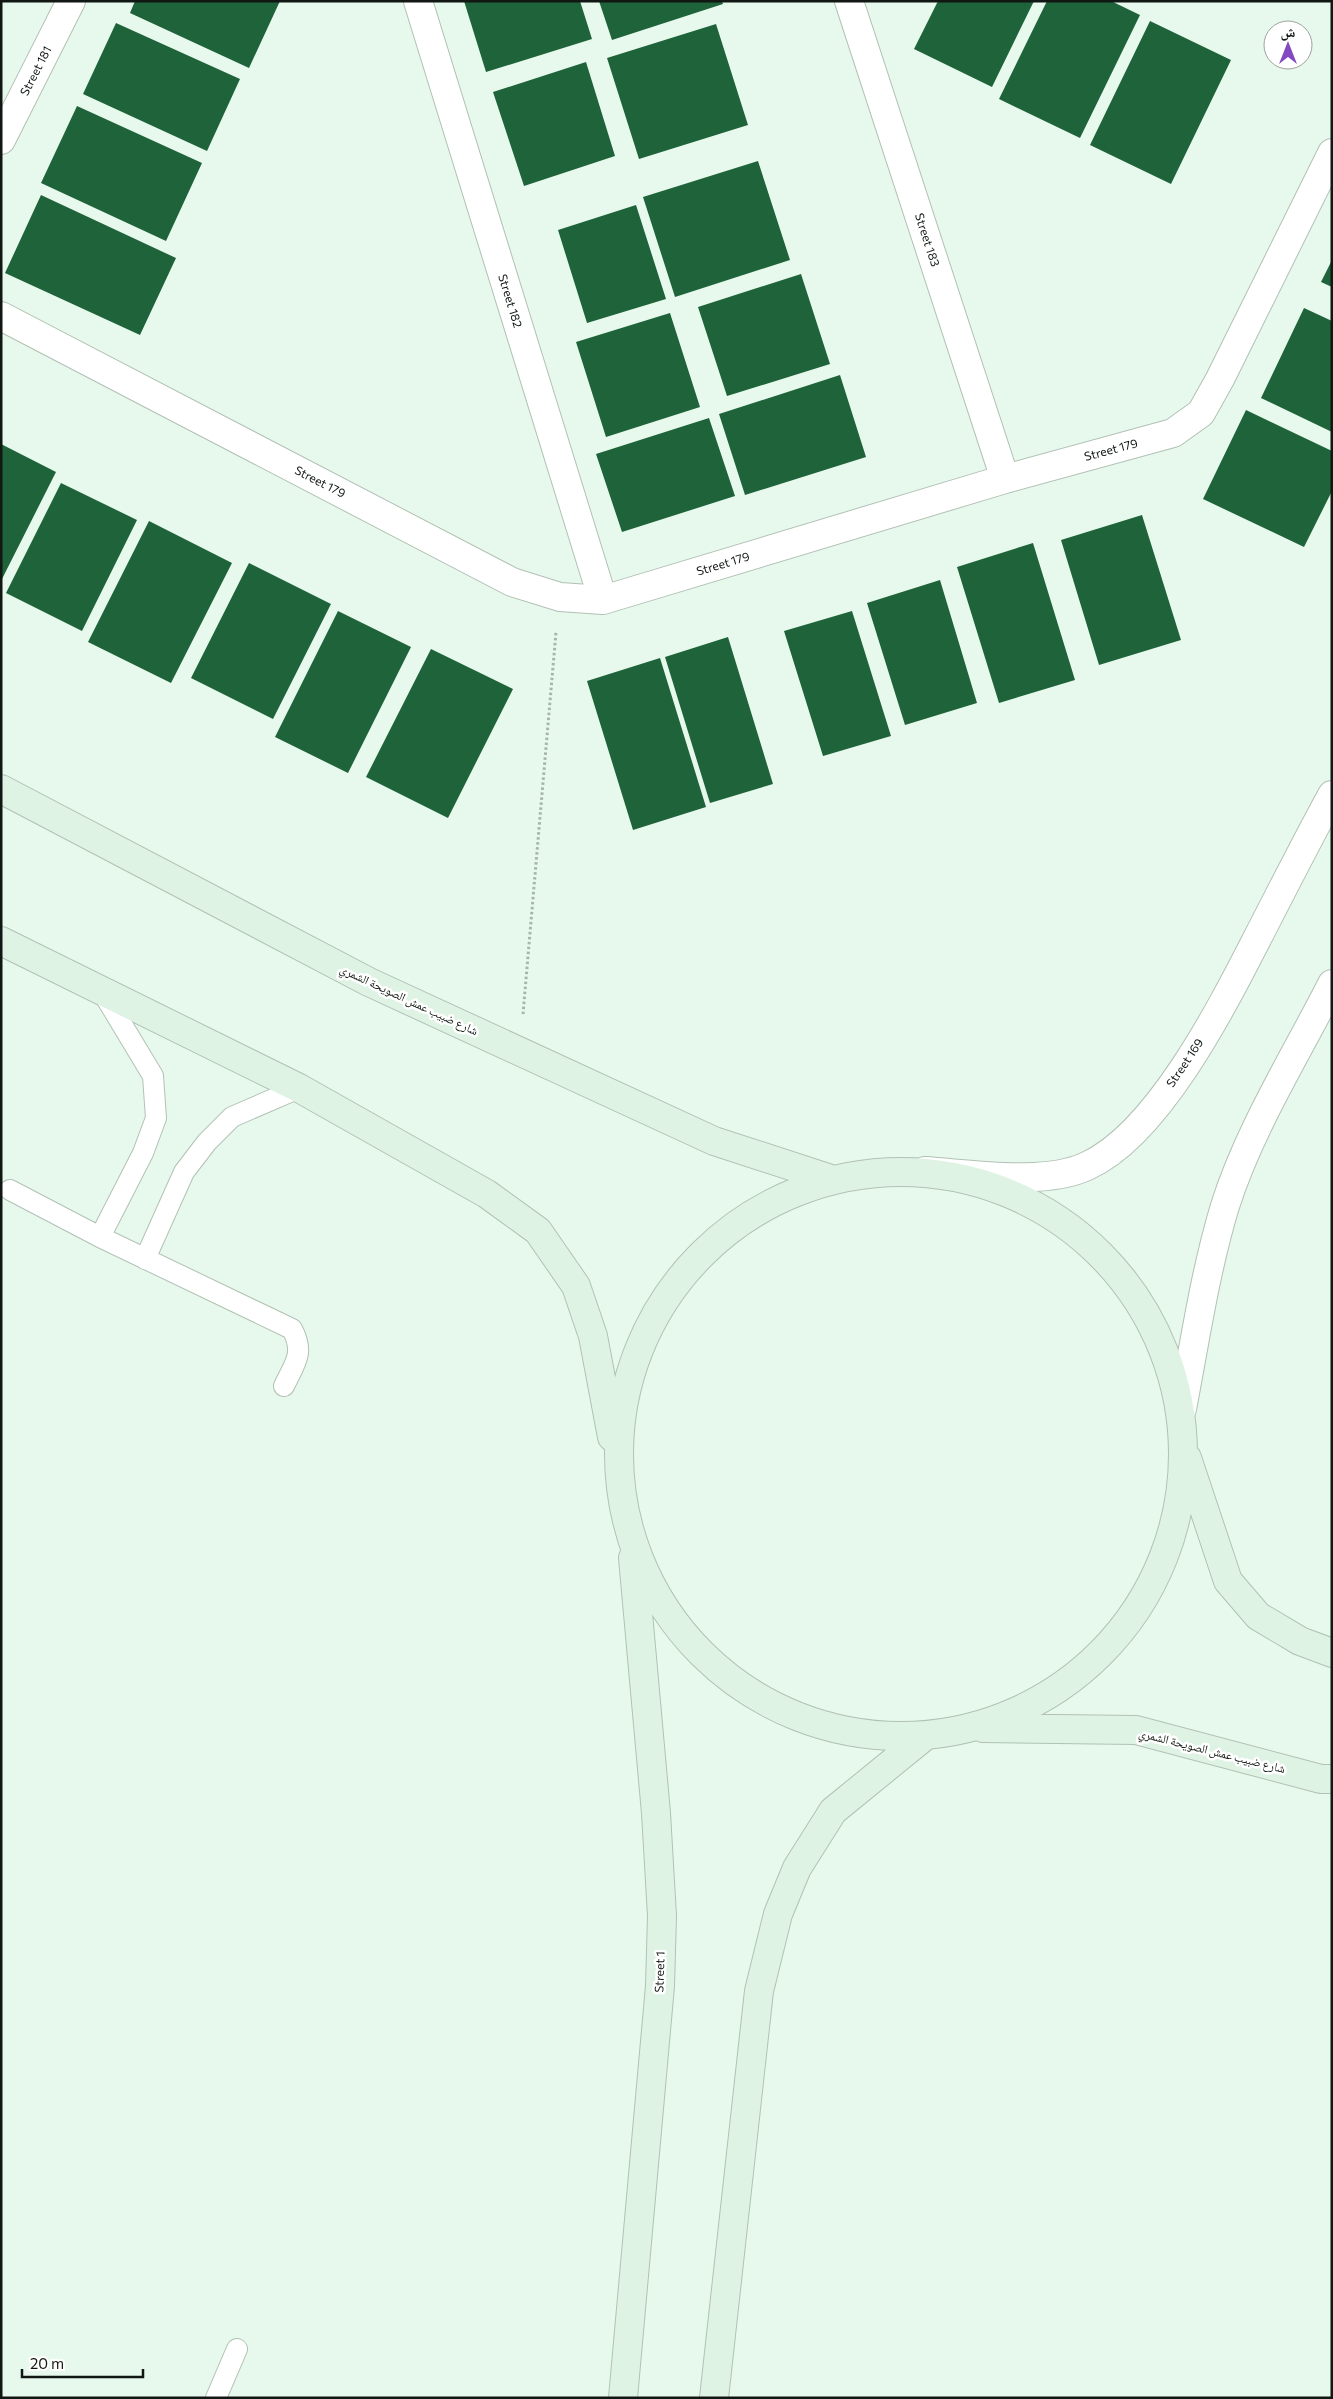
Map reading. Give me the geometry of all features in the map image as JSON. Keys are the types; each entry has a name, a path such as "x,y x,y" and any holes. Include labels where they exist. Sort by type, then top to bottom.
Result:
{"street":[{"name":"Street 181","path":"1,140 71,1"},
{"name":"Street 182","path":"418,1 603,600"},
{"name":"Street 183","path":"849,1 1005,479"},
{"name":"Street 179","path":"1,316 512,582 560,597 603,600 1005,479 1173,433 1202,412 1332,153"},
{"name":"شارع ضبيب عمش الصويحة الشمري","path":"1,789 369,982 714,1141 832,1179"},
{"name":"Street 169","path":"925,1171 1038,1178 1086,1166 1115,1148 1145,1119 1181,1070 1218,1013 1332,795"},
{"path":"1,941 103,993 300,1088 488,1194 538,1231 576,1286 593,1336 632,1546 677,1628 746,1691 832,1729 925,1736 972,1728 1041,1700 1101,1656 1147,1596 1176,1527 1186,1453 1182,1409 1152,1320 1095,1246 1016,1195 925,1171 832,1179 745,1216 675,1280 631,1362 616,1454"},
{"path":"1182,1409 1207,1274 1226,1204 1251,1140 1332,984"},
{"path":"1186,1453 1228,1581 1258,1616 1300,1641 1332,1653"},
{"name":"Street 1","path":"623,2398 660,1986 662,1916 656,1813 632,1546"},
{"name":"شارع ضبيب عمش الصويحة الشمري","path":"972,1728 1136,1730 1322,1779 1332,1779"},
{"path":"714,2398 759,1991 778,1914 797,1868 833,1811 925,1736"}],"lane":[{"path":"100,1237 144,1153 156,1118 153,1076 103,993"},
{"path":"145,1259 184,1172 207,1142 232,1117 300,1088"},
{"path":"10,1190 100,1237 292,1329 300,1343 299,1356 284,1386"},
{"path":"216,2398 237,2349"}],"path":[{"path":"520,1052 560,597"}],"building":[{"path":"135,1 280,1 249,68 130,13"},
{"path":"464,1 580,1 592,39 486,72"},
{"path":"599,1 722,1 723,4 612,40"},
{"path":"938,1 1034,1 992,87 914,49"},
{"path":"1047,1 1111,1 1140,15 1080,138 999,99"},
{"path":"1150,21 1231,60 1171,184 1090,145"},
{"path":"116,23 240,79 207,151 83,94"},
{"path":"716,24 748,125 639,159 607,58"},
{"path":"586,62 615,156 524,186 493,92"},
{"path":"77,106 202,163 166,241 41,183"},
{"path":"758,161 790,260 675,297 643,197"},
{"path":"41,195 176,258 140,335 5,273"},
{"path":"636,205 666,299 587,323 558,230"},
{"path":"1332,260 1332,287 1321,282"},
{"path":"801,274 830,364 727,396 698,307"},
{"path":"1304,308 1332,321 1332,432 1261,398"},
{"path":"670,313 700,407 606,437 576,342"},
{"path":"840,375 866,457 745,495 719,414"},
{"path":"1246,410 1332,451 1332,491 1304,547 1203,499"},
{"path":"709,418 735,496 622,532 596,454"},
{"path":"1,444 56,472 1,581"},
{"path":"61,483 137,520 82,631 6,593"},
{"path":"1142,515 1181,640 1099,665 1061,540"},
{"path":"149,521 232,563 171,683 88,642"},
{"path":"1033,543 1075,680 999,703 957,567"},
{"path":"249,563 331,604 273,719 191,678"},
{"path":"940,580 977,703 905,725 867,603"},
{"path":"338,611 411,647 348,773 275,737"},
{"path":"852,611 891,736 823,756 784,631"},
{"path":"728,637 773,784 710,803 665,657"},
{"path":"431,649 513,689 448,818 366,777"},
{"path":"660,658 706,807 633,830 587,681"}]}
